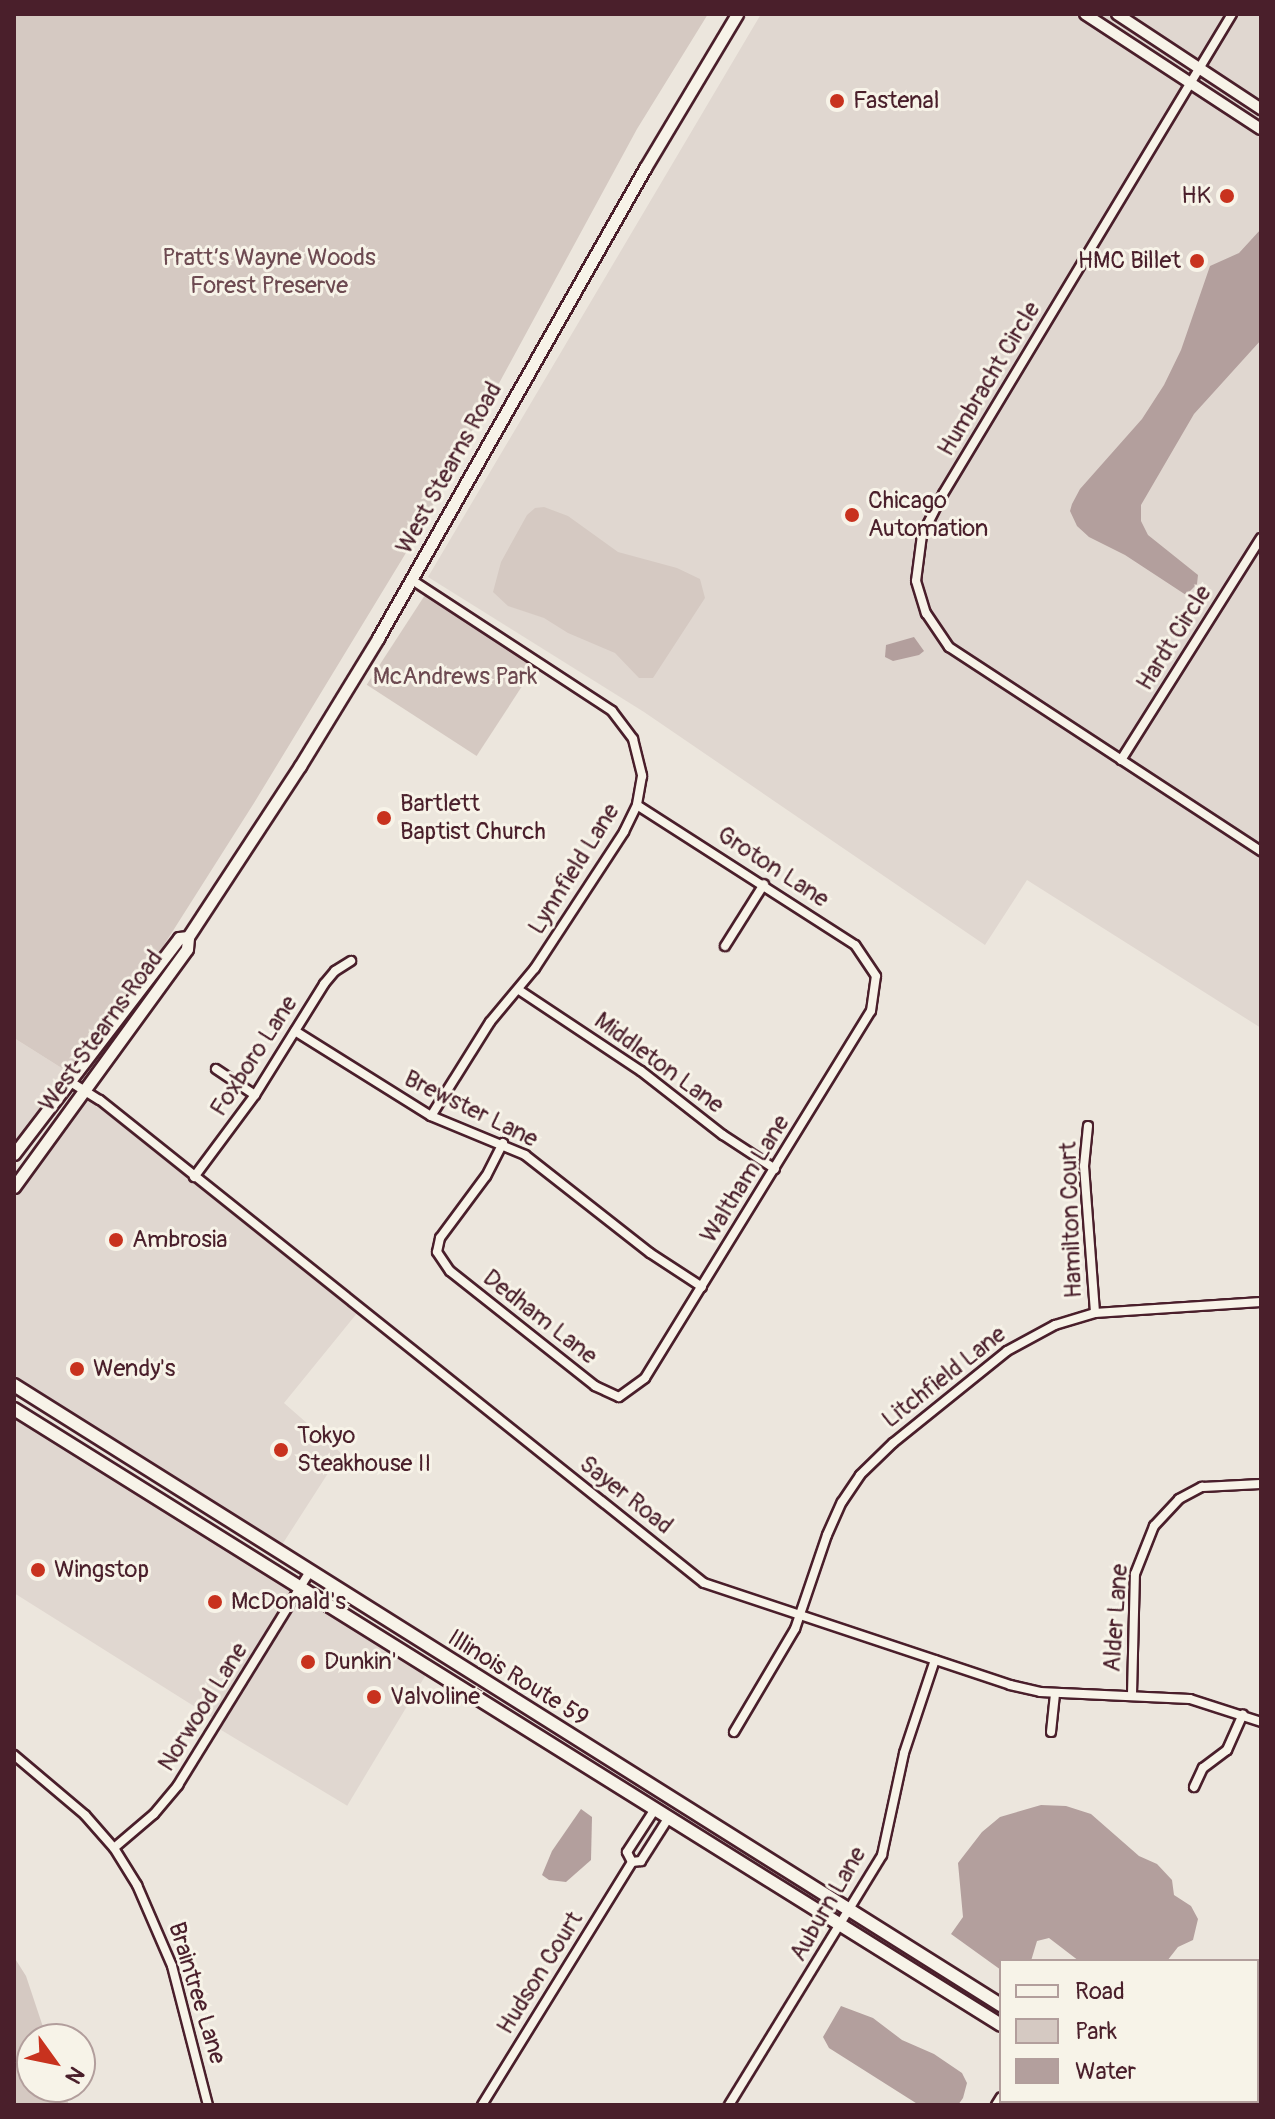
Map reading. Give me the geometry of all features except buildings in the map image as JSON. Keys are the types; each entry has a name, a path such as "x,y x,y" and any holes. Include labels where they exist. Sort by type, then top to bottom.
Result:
{"main road":[{"name":"West Stearns Road","path":"14,1187 187,949 188,937 323,730 412,580 645,168 737,14"},
{"name":"West Stearns Road","path":"14,1154 179,938 188,937"},
{"name":"Illinois Route 59","path":"14,1385 999,2004"},
{"name":"Illinois Route 59","path":"14,1409 999,2024"}],"street":[{"path":"1085,14 1261,129"},
{"path":"1117,14 1261,109"},
{"name":"Humbracht Circle","path":"1232,14 1188,82 943,494 922,535 916,581 926,613 949,647 1261,851"},
{"name":"Hardt Circle","path":"1121,760 1261,538"},
{"name":"Lynnfield Lane","path":"412,580 619,717 629,731 639,756 642,776 637,805 624,832 519,990 490,1022 431,1116"},
{"name":"Groton Lane","path":"637,805 855,945 876,976"},
{"path":"725,946 764,884"},
{"name":"Foxboro Lane","path":"194,1177 255,1095 324,984 335,971 351,961"},
{"name":"Waltham Lane","path":"627,1393 645,1378 868,1018 876,976"},
{"name":"Middleton Lane","path":"519,990 641,1071 723,1135 775,1169"},
{"name":"Brewster Lane","path":"295,1031 431,1116 503,1143 533,1161 650,1253 702,1287"},
{"path":"216,1069 255,1095"},
{"name":"Sayer Road","path":"69,1081 704,1583 1010,1685 1055,1693 1132,1694 1190,1699 1261,1722"},
{"name":"Hamilton Court","path":"1088,1126 1084,1166 1095,1313"},
{"name":"Dedham Lane","path":"503,1143 486,1176 440,1238 437,1252 450,1271 595,1386 619,1397 627,1393"},
{"name":"Litchfield Lane","path":"734,1732 800,1615 836,1514 871,1463 1007,1351 1040,1331 1095,1313 1261,1302"},
{"name":"Alder Lane","path":"1132,1694 1135,1574 1154,1526 1179,1499 1202,1487 1261,1484"},
{"name":"Norwood Lane","path":"114,1848 154,1814 178,1785 309,1573"},
{"name":"Auburn Lane","path":"731,2102 850,1910 884,1847 904,1753 935,1660"},
{"path":"1051,1732 1055,1693"},
{"path":"1194,1787 1203,1768 1227,1750 1243,1714"},
{"name":"Braintree Lane","path":"14,1755 65,1795 114,1848 160,1933 208,2105"},
{"name":"Hudson Court","path":"632,1862 627,1852 655,1809"},
{"name":"Hudson Court","path":"632,1862 641,1861 669,1817"},
{"name":"Hudson Court","path":"482,2105 632,1862"},
{"path":"731,2102 742,2105"}],"shaded area":[{"path":"761,14 1261,14 1261,1028 1027,880 985,945 644,712 428,577"},
{"path":"14,1038 79,1079 14,1165"},
{"path":"79,1092 358,1312 284,1403 341,1453 278,1551 14,1386 14,1179"},
{"path":"14,1413 295,1590 216,1720 14,1593"},
{"path":"300,1593 429,1670 347,1806 219,1728"}],"green space":[{"name":"Pratt’s Wayne Woods Forest Preserve","path":"14,14 708,14 637,129 415,538 254,803 79,1079 14,1038"},
{"path":"544,507 568,516 618,552 677,568 700,579 705,598 653,678 639,678 615,653 568,633 544,618 508,606 493,592 501,562 527,515 535,508"},
{"name":"McAndrews Park","path":"425,595 535,666 477,756 367,685"},
{"path":"14,1957 26,1976 42,2023 16,2023 16,2103 69,2105 14,2105"}],"water":[{"path":"1261,229 1261,340 1194,414 1141,505 1141,521 1148,535 1198,575 1197,584 1186,595 1125,555 1089,537 1077,526 1070,511 1080,489 1142,419 1164,385 1181,350 1210,266 1239,253"},
{"path":"914,637 924,651 919,655 893,661 885,657 886,645"},
{"path":"1041,1805 1066,1806 1091,1814 1139,1856 1157,1864 1172,1880 1174,1895 1191,1906 1198,1919 1193,1940 1178,1947 1169,1959 1076,1959 1049,1938 1037,1941 1032,1959 999,1959 999,1969 951,1934 963,1917 958,1863 982,1832 1000,1817"},
{"path":"581,1809 592,1817 591,1860 566,1882 549,1880 542,1875 552,1851"},
{"path":"841,2006 873,2018 902,2040 934,2054 962,2073 967,2083 958,2105 919,2105 829,2048 823,2037"}],"place":[{"name":"Fastenal","path":"837,101"},
{"name":"HK","path":"1227,196"},
{"name":"HMC Billet","path":"1197,261"},
{"name":"Chicago Automation","path":"852,515"},
{"name":"Bartlett Baptist Church","path":"384,818"},
{"name":"Ambrosia","path":"116,1240"},
{"name":"Wendy's","path":"77,1369"},
{"name":"Tokyo Steakhouse II","path":"281,1450"},
{"name":"Wingstop","path":"38,1570"},
{"name":"McDonald's","path":"215,1602"},
{"name":"Dunkin'","path":"308,1662"},
{"name":"Valvoline","path":"374,1697"}]}
